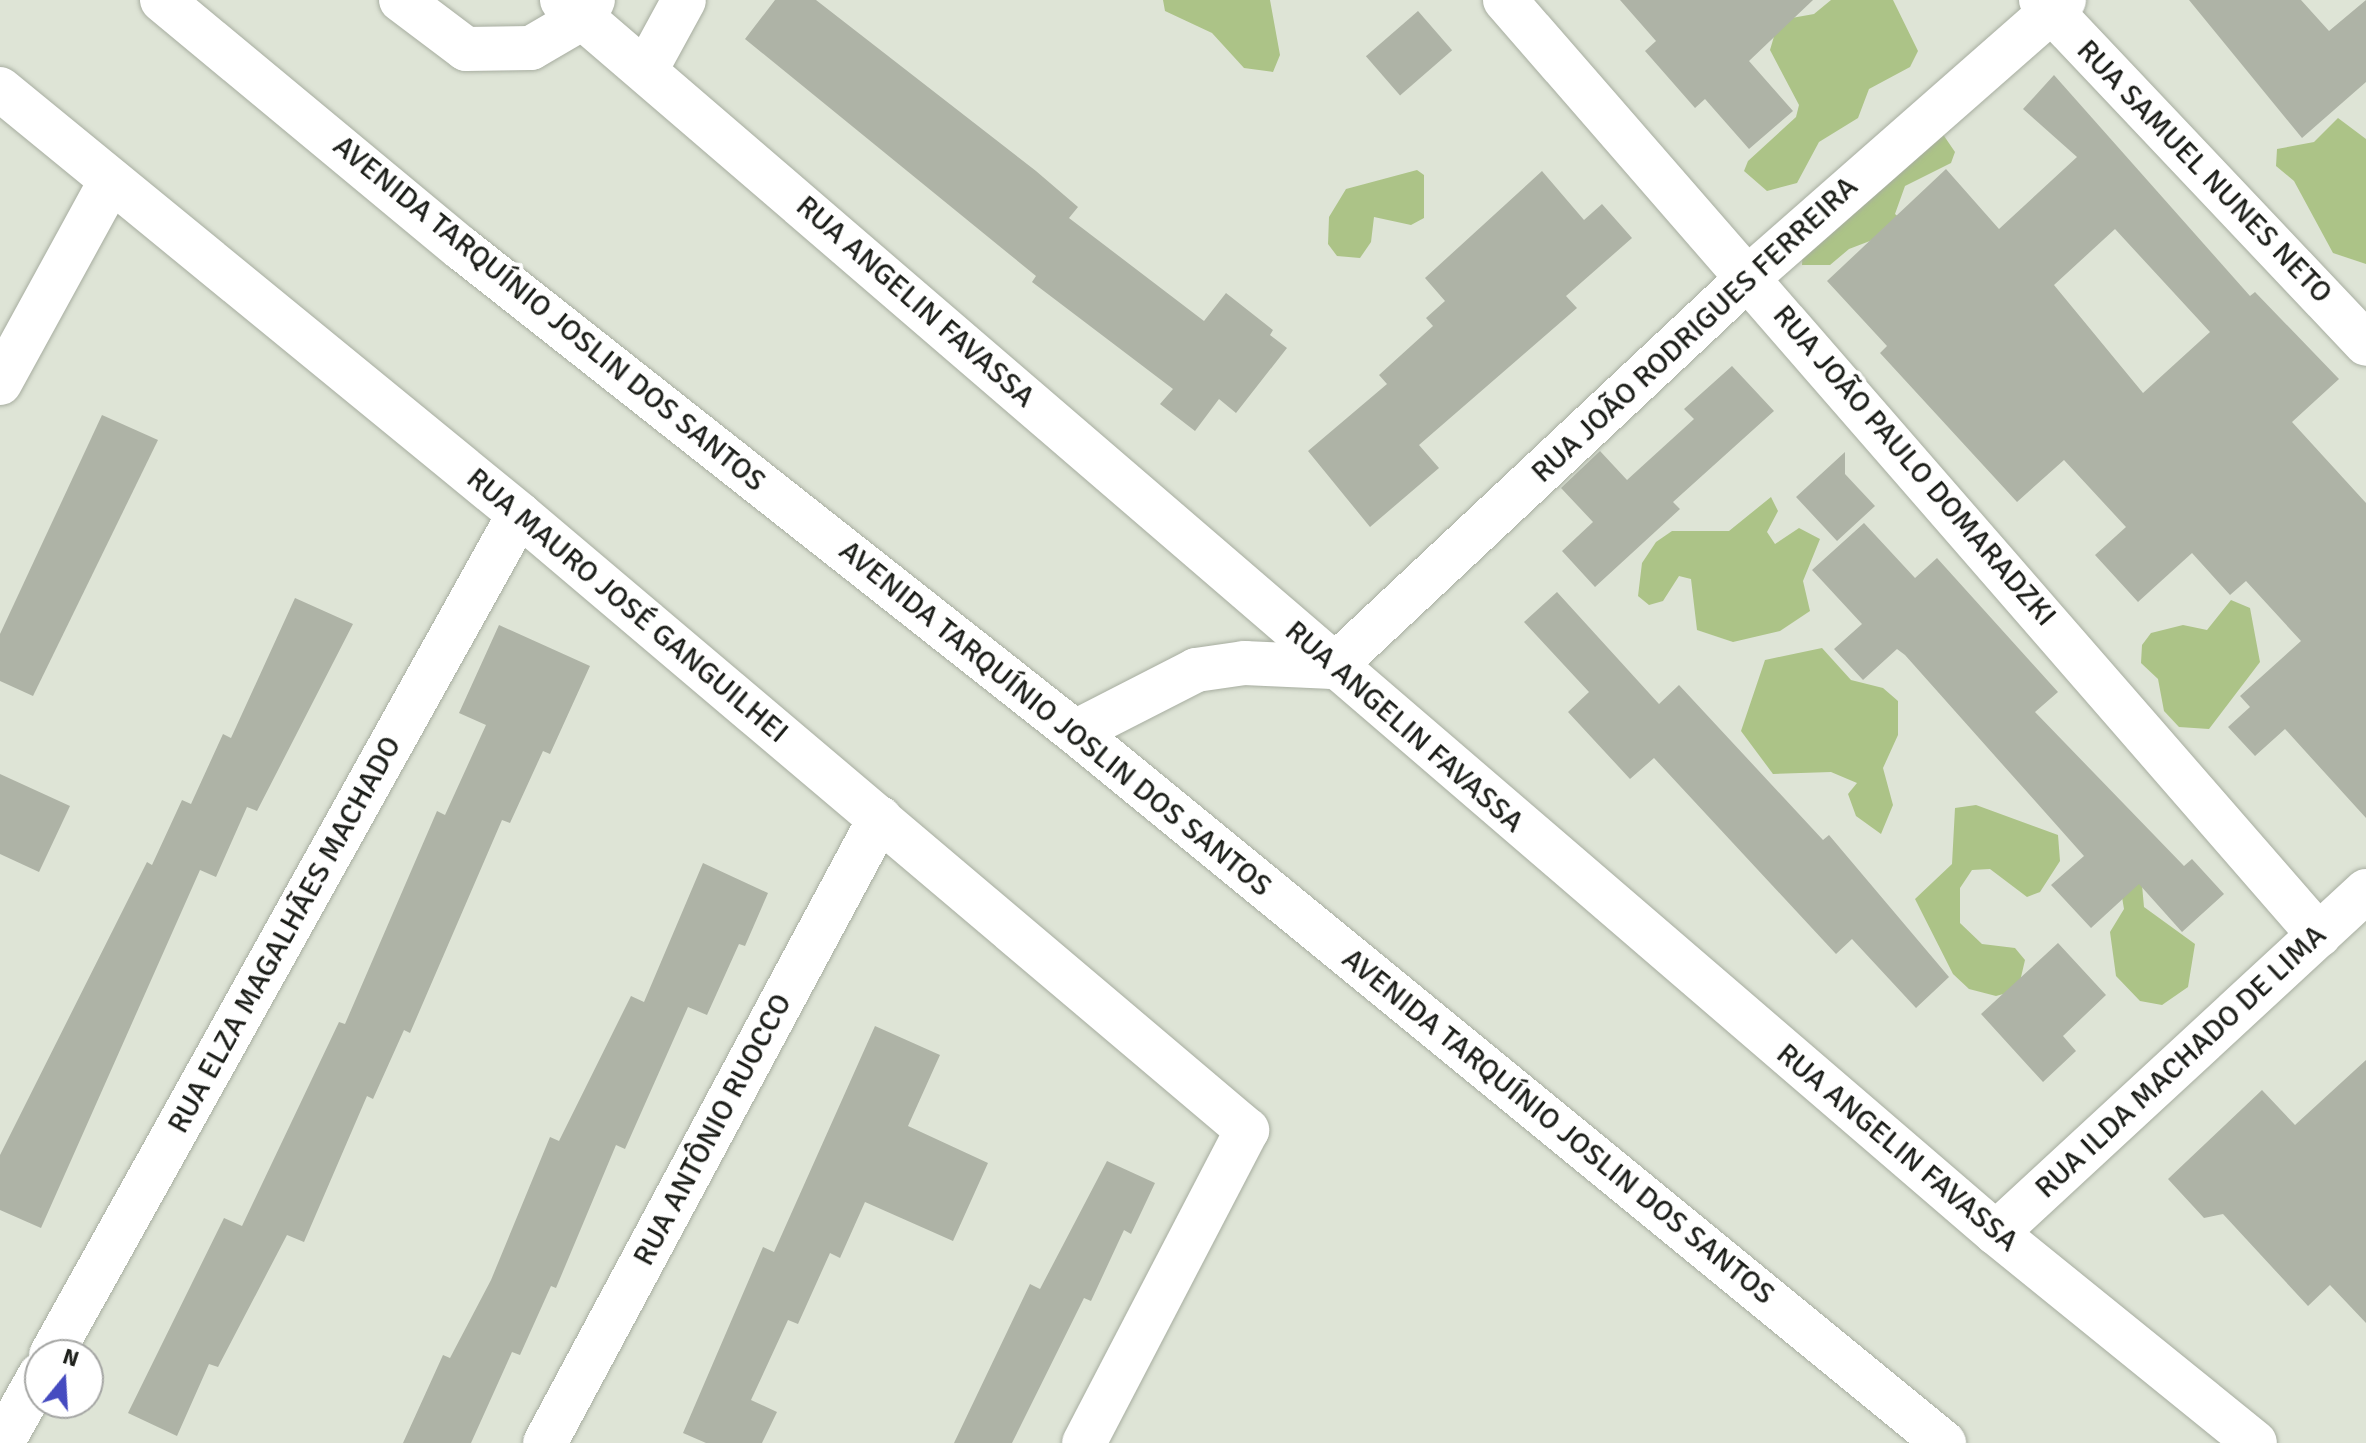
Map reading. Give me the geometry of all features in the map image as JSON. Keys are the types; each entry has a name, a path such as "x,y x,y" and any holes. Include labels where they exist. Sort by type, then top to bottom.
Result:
{"street":[{"name":"AVENIDA TARQUÍNIO JOSLIN DOS SANTOS","path":"162,0 461,248 1075,732 1944,1443"},
{"path":"401,0 466,49 531,48 580,6"},
{"path":"647,68 684,0"},
{"name":"RUA JOÃO PAULO DOMARADZKI","path":"1505,0 1750,276 2319,935"},
{"name":"RUA JOÃO RODRIGUES FERREIRA","path":"1333,667 1750,276 2052,4"},
{"name":"RUA SAMUEL NUNES NETO","path":"2052,4 2360,324"},
{"name":"RUA ANGELIN FAVASSA","path":"580,6 1333,667 1996,1233 2255,1443"},
{"name":"RUA MAURO JOSÉ GANGUILHEI","path":"0,89 519,514 1247,1130 1084,1443"},
{"path":"0,383 111,180"},
{"name":"RUA ELZA MAGALHÃES MACHADO","path":"60,1339 519,514"},
{"path":"1075,732 1196,670 1244,663 1333,667"},
{"name":"RUA ANTÔNIO RUOCCO","path":"545,1443 880,818"},
{"name":"RUA ILDA MACHADO DE LIMA","path":"1996,1233 2366,891"},
{"path":"2,1443 24,1404"}],"green space":[{"path":"1163,0 1270,0 1280,55 1273,72 1244,68 1212,33 1165,11"},
{"path":"1831,0 1893,0 1918,51 1910,67 1869,89 1858,118 1819,142 1797,183 1767,191 1744,171 1748,161 1796,117 1799,105 1770,50 1775,33 1786,19 1814,14"},
{"path":"2338,118 2366,139 2366,264 2333,253 2294,181 2276,166 2277,149 2314,142"},
{"path":"1940,130 1955,152 1951,163 1905,186 1895,214 1909,226 1849,249 1830,265 1802,265 1803,248"},
{"path":"1417,170 1424,175 1424,218 1411,225 1374,217 1371,242 1360,258 1337,256 1328,244 1329,217 1346,189"},
{"path":"1771,497 1778,511 1767,532 1775,544 1799,528 1820,539 1803,581 1810,611 1780,631 1733,642 1697,630 1691,579 1679,576 1663,601 1649,605 1638,596 1642,563 1656,542 1672,531 1729,531"},
{"path":"2231,600 2250,608 2260,662 2209,729 2179,727 2164,711 2158,679 2141,663 2142,645 2151,633 2183,625 2207,630"},
{"path":"1822,648 1851,680 1883,688 1898,701 1898,735 1883,768 1893,805 1881,834 1856,816 1848,794 1857,783 1831,772 1773,774 1741,731 1765,660"},
{"path":"1976,805 2058,835 2060,861 2040,892 2027,897 1990,869 1972,870 1960,888 1960,923 1982,944 2015,948 2025,960 2018,990 1996,996 1969,989 1953,974 1915,899 1952,864 1955,808"},
{"path":"2113,844 2142,885 2144,907 2195,944 2188,987 2162,1005 2140,1001 2116,976 2110,932 2124,909"}],"building":[{"path":"775,0 816,0 1036,171 1078,207 1069,218 1204,321 1226,293 1273,330 1270,335 1287,348 1236,413 1219,399 1195,431 1160,404 1173,389 1032,282 1036,276 745,39"},
{"path":"1620,0 1813,0 1749,61 1793,111 1749,149 1705,99 1695,108 1645,51 1656,41"},
{"path":"2189,0 2301,0 2329,31 2366,0 2366,82 2302,138"},
{"path":"1418,11 1452,50 1400,96 1366,56"},
{"path":"2054,75 2250,296 2255,292 2339,379 2292,422 2366,503 2366,818 2285,729 2255,756 2228,727 2250,707 2240,696 2301,641 2246,581 2230,595 2192,553 2138,602 2095,555 2126,527 2064,460 2017,502 1880,353 1887,346 1827,281 1946,169 1999,229 2077,157 2023,109","holes":["2115,229 2210,332 2143,393 2054,285"]},
{"path":"1542,171 1584,220 1602,204 1632,238 1566,296 1577,308 1419,445 1439,468 1370,527 1308,451 1387,384 1379,375 1433,326 1426,318 1445,301 1425,278"},
{"path":"1732,366 1774,411 1673,502 1680,509 1595,587 1562,551 1593,522 1561,488 1600,451 1627,480 1694,419 1684,409"},
{"path":"102,415 158,440 33,696 0,681 0,634"},
{"path":"1845,452 1845,474 1875,506 1837,541 1796,497"},
{"path":"1864,523 1915,578 1937,558 2058,692 2035,712 2184,866 2192,859 2224,894 2182,932 2139,884 2091,928 2051,885 2084,856 1905,655 1897,649 1863,680 1834,649 1862,624 1812,570"},
{"path":"1557,592 1659,704 1679,685 1823,840 1829,835 1949,977 1916,1008 1852,939 1836,954 1654,758 1630,779 1568,712 1589,692 1524,622"},
{"path":"295,598 353,624 257,811 247,807 216,877 200,870 41,1228 0,1210 0,1155 147,862 152,865 182,800 191,804 223,734 231,738"},
{"path":"499,625 590,666 550,754 543,751 510,823 502,820 410,1033 404,1030 373,1099 367,1096 304,1242 287,1235 218,1367 209,1364 177,1436 128,1413 224,1218 242,1226 339,1022 345,1024 437,811 445,815 486,725 459,713"},
{"path":"0,774 70,806 39,872 0,854"},
{"path":"703,863 768,893 745,946 739,944 707,1015 688,1007 625,1149 616,1145 556,1288 551,1286 520,1355 512,1352 471,1443 403,1443 443,1355 450,1358 491,1280 550,1137 559,1141 631,996 644,1002"},
{"path":"2058,943 2106,995 2063,1036 2076,1051 2043,1082 1981,1014"},
{"path":"875,1026 940,1055 908,1126 988,1163 953,1241 865,1202 840,1258 830,1253 798,1324 788,1320 751,1400 777,1412 762,1443 706,1443 683,1433 763,1247 774,1252"},
{"path":"2366,1060 2366,1323 2330,1285 2308,1306 2223,1214 2204,1218 2168,1179 2262,1090 2295,1125"},
{"path":"1107,1161 1155,1183 1131,1234 1124,1230 1091,1301 1084,1298 1012,1443 954,1443 1030,1284 1040,1289"}]}
